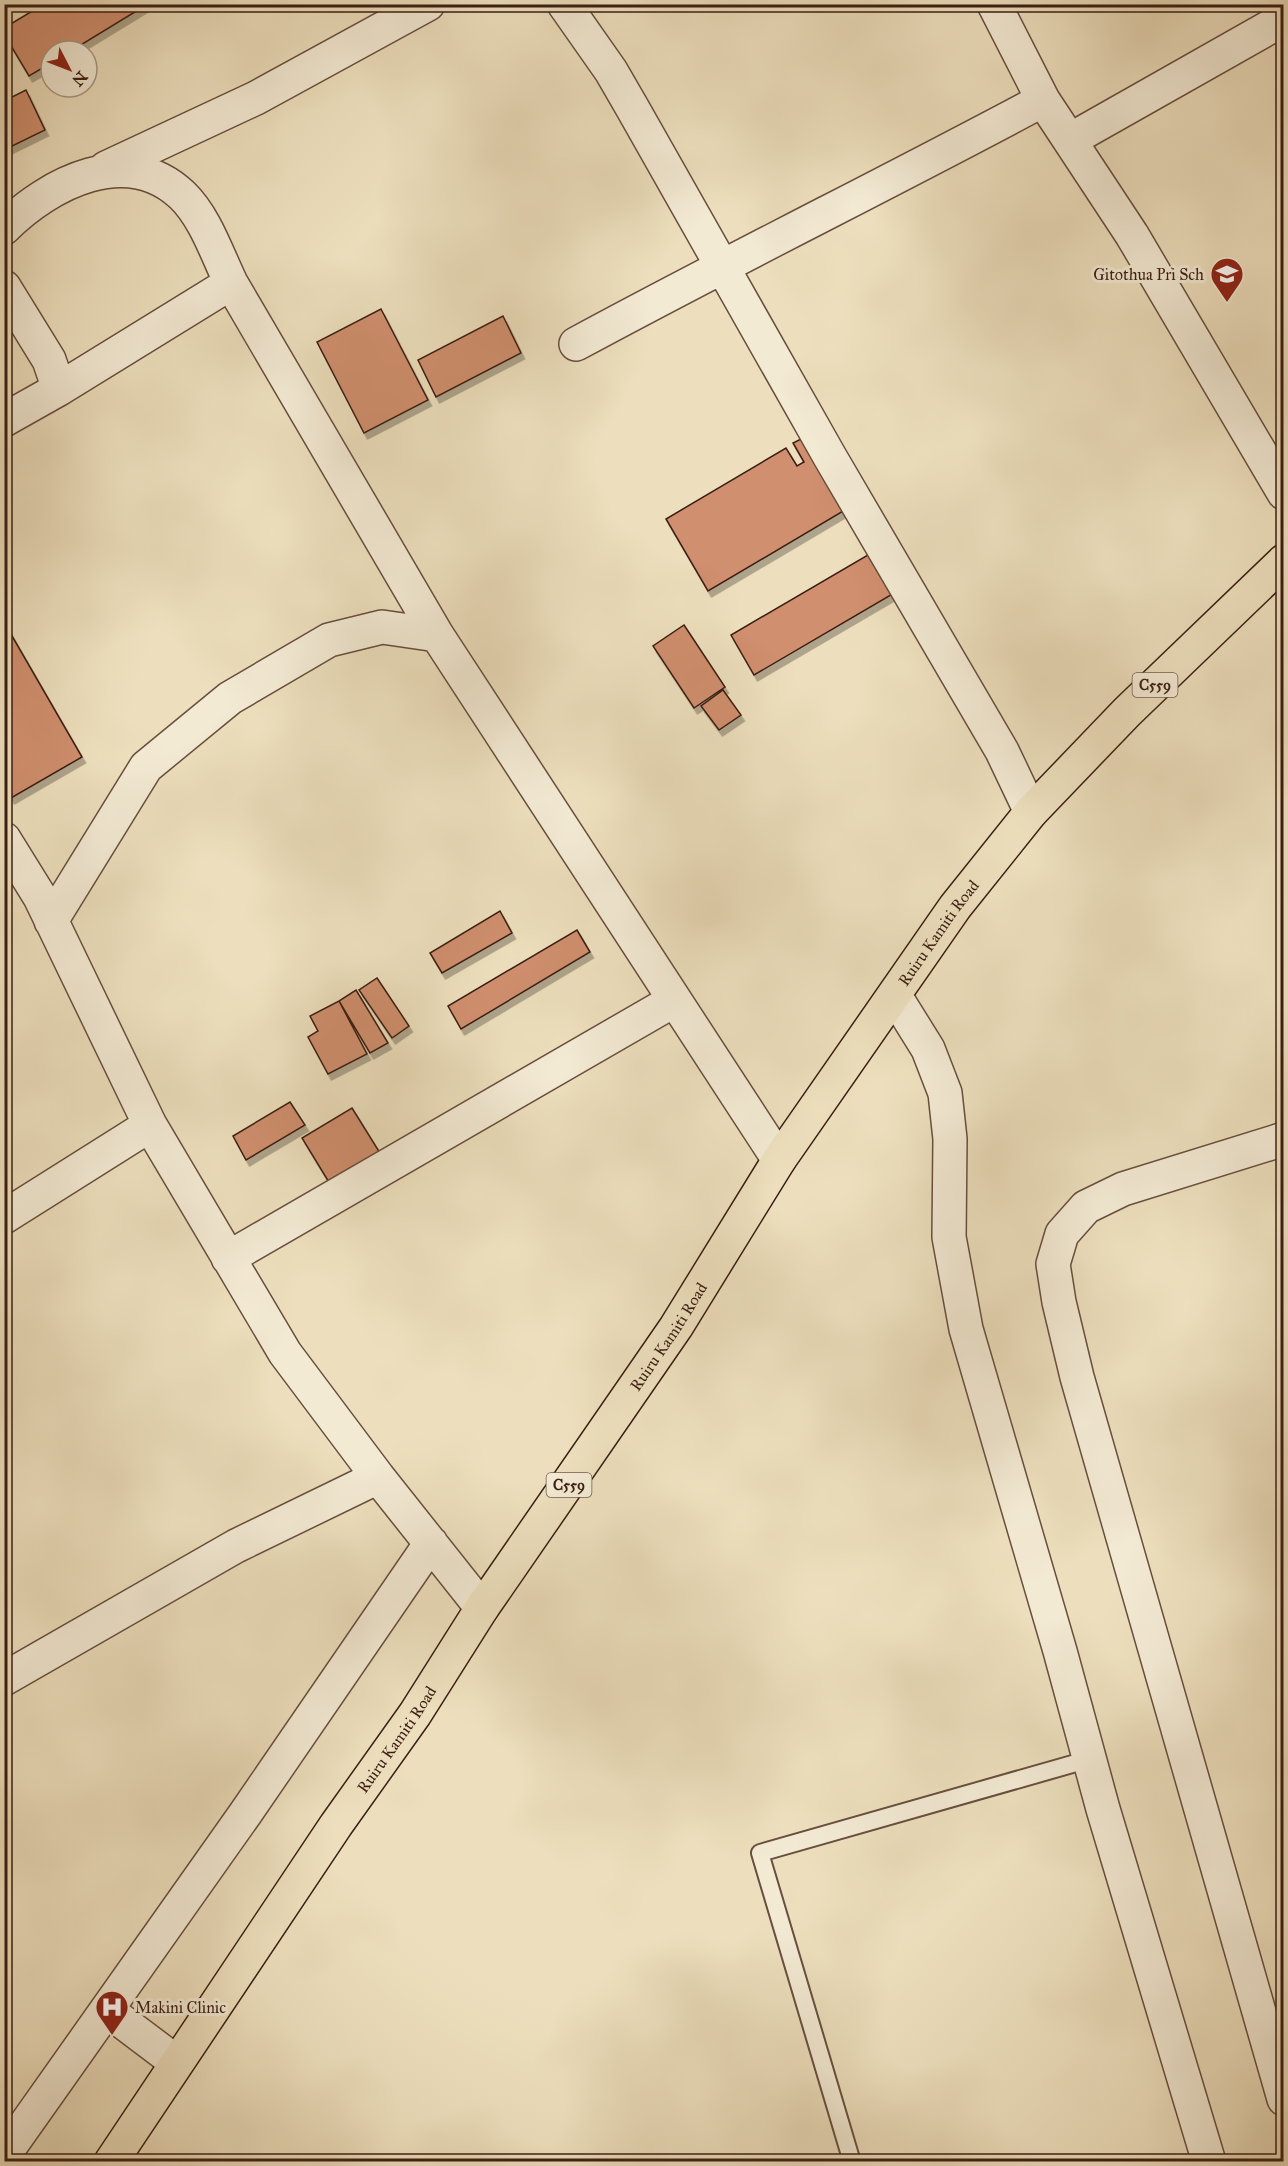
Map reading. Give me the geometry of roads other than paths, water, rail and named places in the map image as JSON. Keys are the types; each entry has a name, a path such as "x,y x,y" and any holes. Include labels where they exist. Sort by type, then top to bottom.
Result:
{"main road":[{"name":"Ruiru Kamiti Road","path":"111,2162 176,2062 415,1714 482,1608 669,1336 779,1160 955,907 1031,812 1127,712 1284,561"}],"street":[{"path":"4,228 22,211 54,190 256,98 428,4"},
{"path":"564,4 611,71 830,457 1002,752 1031,812"},
{"path":"994,4 1044,100 1132,235 1284,494"},
{"path":"1070,140 1284,19"},
{"path":"576,344 723,265 838,209 1044,100"},
{"path":"103,169 128,169 147,173 182,195 203,224 231,283 437,635 779,1160"},
{"path":"4,420 59,389 231,283"},
{"path":"4,287 49,360 59,389"},
{"path":"51,921 146,767 230,698 329,640 382,627 437,635"},
{"path":"4,839 51,921 150,1125 285,1353 378,1477 482,1608"},
{"path":"895,996 928,1049 945,1093 950,1139 949,1237 966,1329 1089,1759 1209,2162"},
{"path":"228,1258 674,1001"},
{"path":"4,1217 150,1125"},
{"path":"1284,1139 1123,1189 1086,1207 1062,1234 1053,1264 1059,1302 1080,1388 1284,2099"},
{"path":"4,1679 236,1546 378,1477"},
{"path":"4,2155 431,1543"},
{"path":"107,2010 176,2062"}],"lane":[{"path":"852,2162 760,1853 1089,1759"}],"place":[{"name":"Gitothua Pri Sch","path":"1227,303"},
{"name":"Makini Clinic","path":"112,2036"}]}
